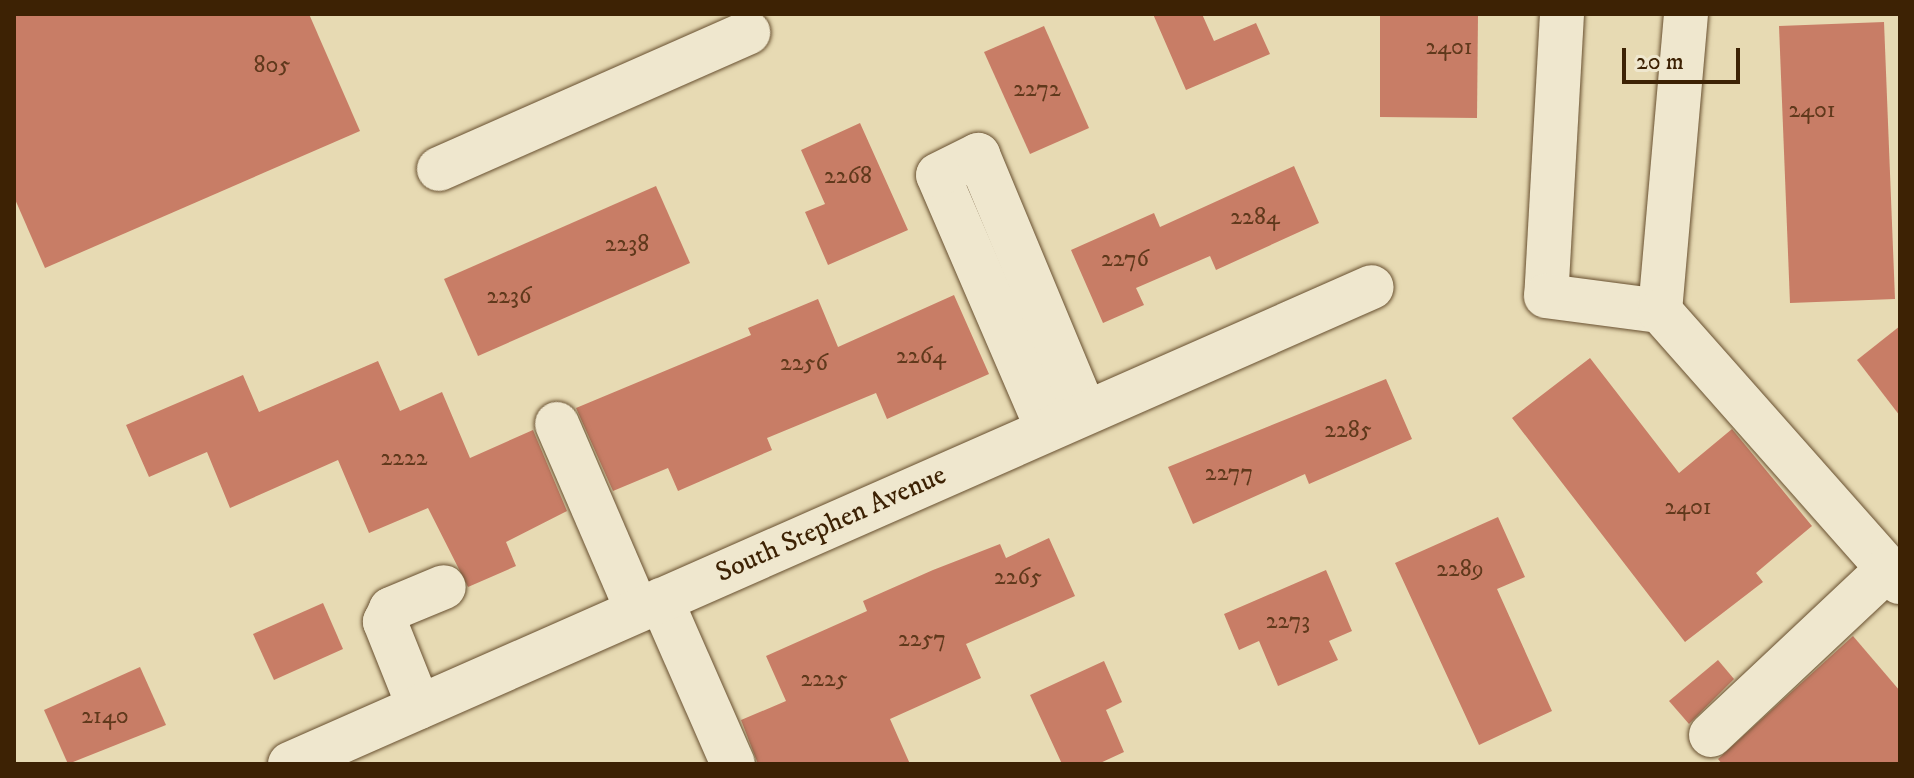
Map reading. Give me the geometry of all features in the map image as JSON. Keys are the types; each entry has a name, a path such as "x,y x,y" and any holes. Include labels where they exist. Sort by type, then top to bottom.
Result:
{"street":[{"path":"1562,14 1546,296 1660,311 1894,576 1711,735"},
{"path":"1660,311 1686,14"},
{"path":"439,169 748,33"},
{"path":"978,155 1066,420 938,175 978,155"},
{"name":"South Stephen Avenue","path":"290,764 1372,287"},
{"path":"557,424 733,764"},
{"path":"419,707 385,622 391,609 444,587"}],"building":[{"path":"14,14 309,14 360,131 45,268 14,197"},
{"path":"1153,14 1202,14 1214,41 1256,23 1270,54 1186,90"},
{"path":"1380,14 1478,14 1477,118 1380,117"},
{"path":"1884,22 1895,299 1790,303 1779,26"},
{"path":"1044,26 1089,128 1030,154 984,52"},
{"path":"860,123 908,230 828,265 805,212 825,204 801,150"},
{"path":"1294,166 1319,223 1216,270 1210,256 1136,288 1144,305 1103,323 1071,250 1154,213 1160,227"},
{"path":"656,186 690,263 478,356 444,279"},
{"path":"954,295 989,374 887,419 876,393 767,438 772,450 678,491 668,468 613,491 576,408 751,335 748,328 818,299 838,347"},
{"path":"1900,326 1900,416 1857,360"},
{"path":"1590,358 1679,473 1732,429 1812,526 1756,573 1763,582 1685,642 1512,418"},
{"path":"378,361 400,411 442,392 470,458 533,430 567,511 506,542 516,566 468,587 428,508 369,533 338,460 230,508 207,452 149,477 126,425 243,375 259,412"},
{"path":"1386,379 1412,439 1309,484 1305,474 1193,524 1168,467"},
{"path":"1498,517 1525,577 1497,589 1552,711 1479,745 1395,563"},
{"path":"1049,538 1075,596 966,644 981,678 890,719 910,764 758,764 741,720 786,701 766,656 867,611 863,601 933,570 1000,544 1006,558"},
{"path":"1326,570 1352,631 1329,641 1338,660 1278,686 1259,641 1239,650 1224,614"},
{"path":"323,603 343,649 274,680 253,634"},
{"path":"1853,636 1900,691 1900,764 1722,764 1718,759"},
{"path":"1718,660 1734,679 1689,724 1669,701"},
{"path":"1104,661 1122,702 1106,710 1124,752 1098,764 1062,764 1030,695"},
{"path":"140,667 166,725 68,764 44,710"}]}
